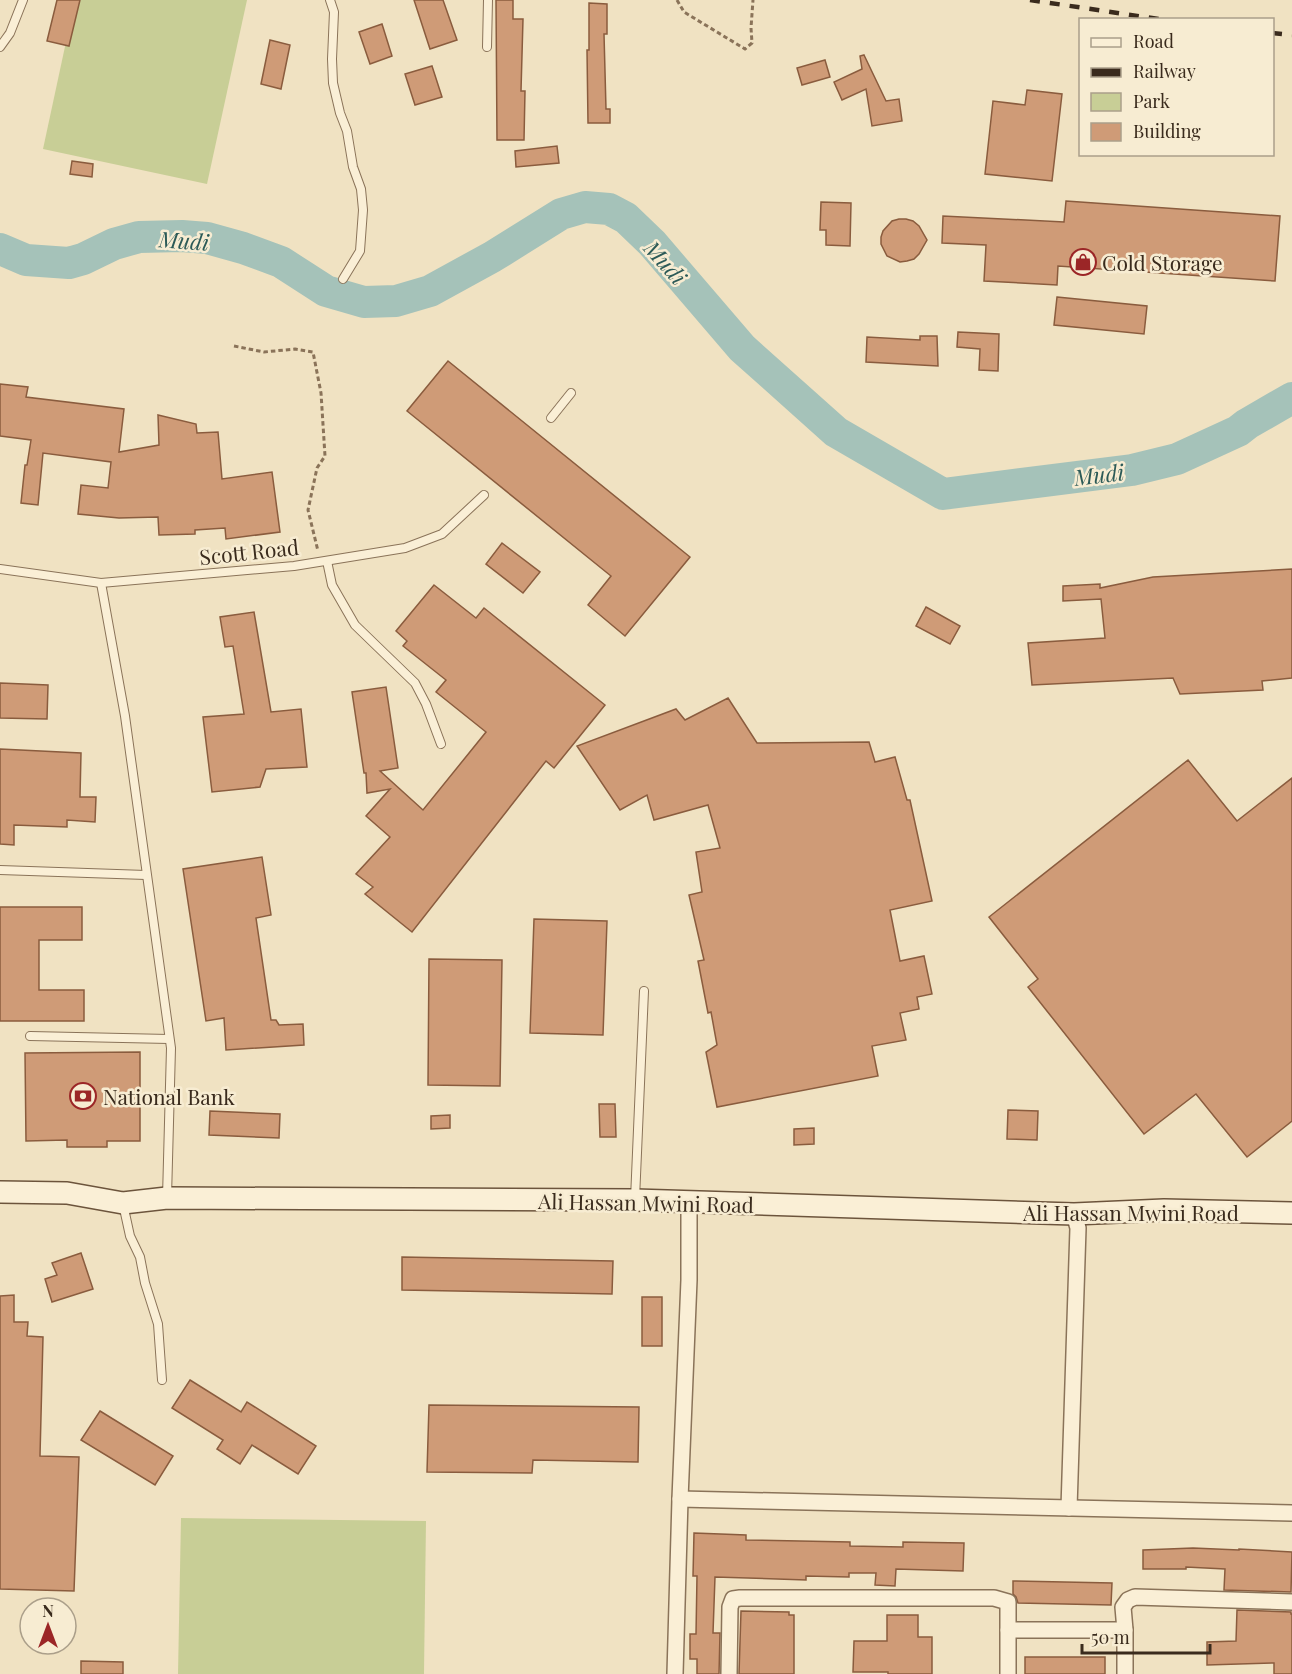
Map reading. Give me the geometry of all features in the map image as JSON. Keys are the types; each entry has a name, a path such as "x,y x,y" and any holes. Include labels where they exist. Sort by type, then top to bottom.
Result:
{"main road":[{"name":"Ali Hassan Mwini Road","path":"0,1192 67,1193 123,1203 166,1198 635,1200 1074,1214 1164,1210 1292,1213"}],"street":[{"path":"675,1674 689,1280 689,1202"},
{"path":"1069,1508 1078,1228 1074,1214"},
{"path":"680,1499 1292,1514"},
{"path":"729,1674 730,1607 733,1599 740,1598 994,1598 1008,1602 1008,1674"},
{"path":"1125,1674 1125,1630 1122,1607 1128,1600 1135,1598 1292,1602"},
{"path":"1008,1630 1125,1630"}],"lane":[{"path":"0,47 10,33 22,0"},
{"path":"330,0 334,12 333,83 347,131 353,167 361,189 363,210 360,251 343,279"},
{"path":"487,47 488,0"},
{"path":"551,418 571,393"},
{"name":"Scott Road","path":"0,569 102,583 294,566 405,548 442,534 484,495"},
{"path":"324,561 332,585 355,625 415,683 426,704 441,744"},
{"path":"102,583 125,716 171,1048 166,1198"},
{"path":"0,870 146,875"},
{"path":"635,1200 644,991"},
{"path":"30,1036 169,1039"},
{"path":"123,1203 130,1236 140,1257 145,1283 158,1324 162,1380"}],"path":[{"path":"677,0 684,12 745,49 752,44 753,0"},
{"path":"234,346 264,352 295,349 313,352 321,393 325,456 317,468 308,510 324,561"}],"green space":[{"path":"75,0 247,0 207,184 43,149"},
{"path":"181,1518 426,1521 424,1674 178,1674"}],"building":[{"path":"57,0 80,0 69,46 47,41"},
{"path":"414,0 443,0 457,40 430,49"},
{"path":"496,0 513,0 513,19 523,19 521,91 525,91 524,140 497,140"},
{"path":"589,3 607,4 607,34 604,34 606,109 610,109 610,123 588,123"},
{"path":"382,24 392,56 370,64 359,32"},
{"path":"270,40 290,45 281,89 261,84"},
{"path":"864,55 886,101 899,99 902,121 872,126 866,89 842,100 834,82 862,69 860,56"},
{"path":"825,60 830,77 802,85 797,68"},
{"path":"432,66 442,97 415,105 405,74"},
{"path":"1027,90 1062,94 1052,181 985,174 993,101 1025,105"},
{"path":"557,146 559,163 516,167 515,151"},
{"path":"72,161 93,164 92,177 70,174"},
{"path":"1066,201 1280,216 1275,281 1058,266 1057,285 984,281 986,245 942,243 943,216 1064,222"},
{"path":"821,202 851,203 850,246 826,245 826,230 820,230"},
{"path":"899,219 913,221 919,226 927,240 914,259 900,262 887,256 881,244 883,231 892,221"},
{"path":"1057,297 1147,306 1144,334 1054,325"},
{"path":"958,332 999,334 998,371 979,370 980,349 957,347"},
{"path":"920,336 937,336 938,366 866,362 867,337 920,340"},
{"path":"448,361 690,557 625,636 588,605 611,576 407,411"},
{"path":"0,384 28,387 26,397 124,409 119,452 159,445 158,415 196,424 197,433 218,432 222,479 272,472 280,532 226,539 225,528 195,530 195,534 159,535 158,517 119,518 78,514 81,485 108,488 111,462 43,453 38,505 21,503 25,465 27,465 31,440 0,436"},
{"path":"502,543 540,572 523,593 486,564"},
{"path":"1292,569 1292,678 1262,681 1263,690 1180,694 1173,678 1032,685 1028,643 1105,638 1101,599 1063,601 1063,586 1100,584 1100,588 1153,577"},
{"path":"434,585 476,618 484,608 605,705 554,768 546,761 412,932 365,894 373,887 356,874 390,837 366,816 390,789 367,793 366,773 364,773 352,692 386,687 398,768 380,771 423,810 486,732 436,692 446,680 403,646 407,641 396,631"},
{"path":"926,607 960,626 950,644 916,626"},
{"path":"254,612 271,712 301,709 307,767 266,769 260,787 212,792 203,717 244,714 233,646 225,647 220,617"},
{"path":"0,683 48,685 47,719 0,718"},
{"path":"728,698 757,743 869,742 875,762 895,757 907,800 910,800 932,901 890,910 900,961 924,956 932,994 917,997 919,1009 900,1013 906,1040 872,1046 878,1076 717,1107 706,1052 717,1045 698,961 704,960 689,895 702,892 696,852 720,848 708,805 654,820 647,795 620,810 577,746 676,709 685,720"},
{"path":"0,749 81,753 80,797 96,797 95,822 67,820 67,827 14,825 14,845 0,844"},
{"path":"1188,760 1237,821 1292,778 1292,1121 1247,1157 1196,1094 1144,1134 1028,987 1038,979 989,917"},
{"path":"262,857 271,915 256,918 271,1020 276,1020 279,1025 303,1024 304,1045 226,1050 224,1018 206,1021 183,869"},
{"path":"0,907 82,907 82,940 39,940 39,990 84,990 84,1021 0,1021"},
{"path":"534,919 607,921 603,1035 530,1033"},
{"path":"429,959 502,960 500,1086 428,1085"},
{"name":"National Bank","path":"140,1052 140,1141 107,1141 107,1147 67,1147 67,1140 26,1141 25,1053"},
{"path":"599,1104 615,1104 616,1137 600,1137"},
{"path":"1008,1110 1038,1111 1037,1140 1007,1139"},
{"path":"210,1111 280,1114 279,1138 209,1135"},
{"path":"450,1115 450,1128 431,1129 431,1116"},
{"path":"814,1128 814,1144 794,1145 794,1129"},
{"path":"81,1253 93,1289 52,1302 45,1279 57,1275 52,1263"},
{"path":"402,1257 613,1261 612,1294 402,1290"},
{"path":"14,1295 14,1322 28,1322 27,1336 43,1337 40,1456 79,1457 74,1591 0,1589 0,1296"},
{"path":"642,1297 662,1297 662,1346 642,1346"},
{"path":"190,1380 241,1412 247,1402 316,1446 298,1474 252,1445 240,1464 217,1449 223,1440 172,1408"},
{"path":"429,1405 639,1407 638,1462 533,1460 532,1473 427,1472"},
{"path":"100,1411 173,1456 155,1485 81,1440"},
{"path":"694,1533 746,1535 746,1540 850,1542 850,1546 903,1547 903,1542 964,1543 963,1571 896,1569 895,1586 875,1585 876,1573 849,1573 849,1577 806,1576 806,1580 715,1577 713,1633 720,1633 719,1674 697,1674 697,1659 690,1659 690,1634 696,1634 697,1576 693,1576"},
{"path":"1193,1548 1292,1552 1291,1592 1224,1590 1225,1569 1186,1567 1186,1569 1143,1569 1143,1550"},
{"path":"1013,1581 1112,1583 1111,1605 1018,1603 1013,1594"},
{"path":"1237,1610 1291,1612 1292,1674 1274,1674 1274,1663 1207,1665 1207,1642 1236,1641"},
{"path":"741,1611 789,1612 789,1615 794,1615 794,1674 739,1674"},
{"path":"887,1615 918,1615 918,1637 932,1637 932,1674 853,1672 854,1641 887,1641"},
{"path":"1025,1657 1105,1657 1105,1674 1025,1674"},
{"path":"81,1661 123,1662 123,1674 81,1674"}],"waterway":[{"name":"Mudi","path":"0,249 26,260 69,263 114,244 139,237 207,238 281,262 326,291 364,302 396,301 430,291 492,257 561,214 585,207 609,209 626,218 652,243 742,348 836,432 943,494 1132,470 1177,459 1238,431 1292,398"}],"railway":[{"path":"1030,0 1152,18"},
{"path":"1274,33 1292,35"}],"place":[{"name":"Cold Storage","path":"1083,262"},
{"name":"National Bank","path":"83,1096"}]}
